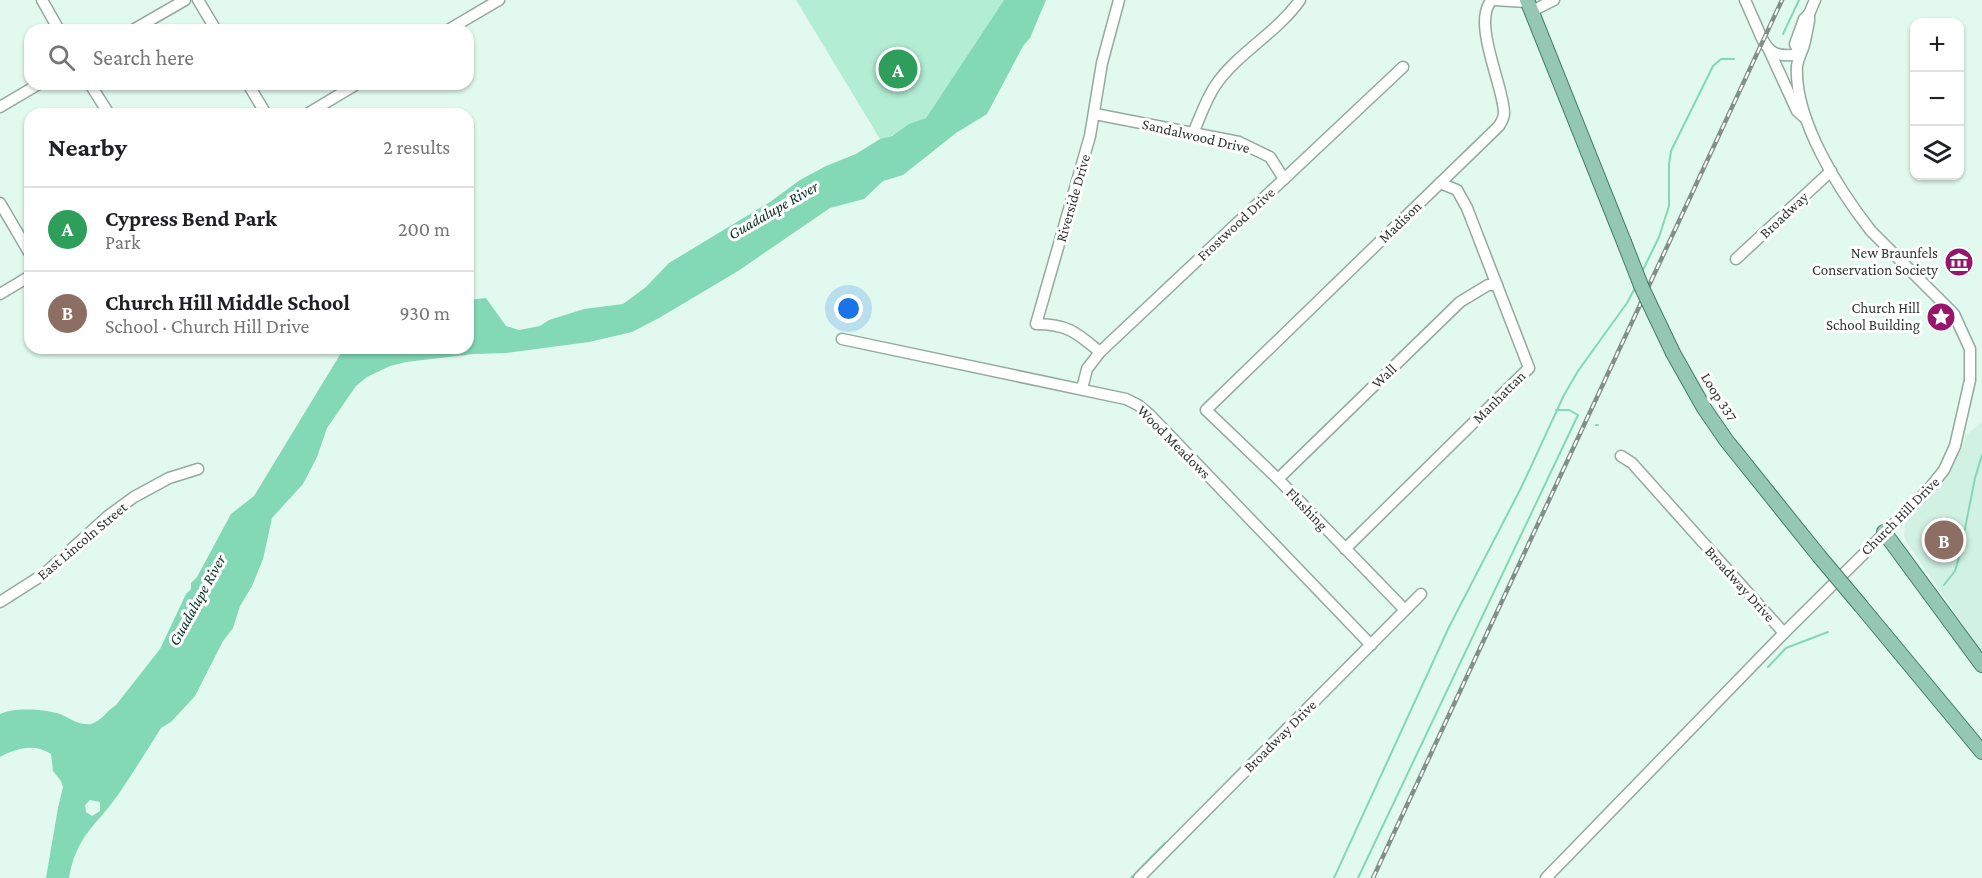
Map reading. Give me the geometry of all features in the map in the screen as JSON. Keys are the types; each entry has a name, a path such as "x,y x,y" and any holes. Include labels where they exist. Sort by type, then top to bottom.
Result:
{"main road":[{"name":"Loop 337","path":"1529,4 1642,288 1673,353 1704,408 1726,440 1819,556 1982,752"},
{"path":"1884,532 1982,665"}],"street":[{"path":"42,0 56,24"},
{"path":"143,24 184,0"},
{"path":"198,0 212,24"},
{"path":"458,24 499,0"},
{"name":"Riverside Drive","path":"1100,352 1076,331 1051,324 1036,324 1095,114 1102,63 1119,0"},
{"path":"1193,133 1215,85 1282,22 1300,0"},
{"name":"Madison","path":"1206,410 1499,126 1503,118 1503,108 1490,55 1485,21 1486,8 1493,0 1529,4"},
{"path":"1529,4 1554,0"},
{"path":"1745,0 1764,45 1769,50 1797,111 1806,119"},
{"path":"1751,0 1772,43 1777,47 1800,54"},
{"name":"Church Hill Drive","path":"1546,878 1784,633 1928,490 1944,470 1959,429 1970,380 1970,349 1954,314 1871,231 1842,191 1806,119 1798,73 1809,14 1815,0"},
{"path":"1769,50 1784,55 1800,54"},
{"name":"Frostwood Drive","path":"1082,389 1087,369 1100,352 1403,67"},
{"path":"0,107 29,90"},
{"path":"94,90 105,108"},
{"path":"252,90 262,108"},
{"path":"317,108 347,90"},
{"name":"Sandalwood Drive","path":"1095,114 1239,142 1270,157 1284,179"},
{"name":"Broadway","path":"1736,259 1832,171"},
{"name":"Manhattan","path":"1345,549 1529,368 1462,197 1457,190 1440,183"},
{"path":"0,203 24,244"},
{"path":"0,294 24,280"},
{"name":"Wall","path":"1278,479 1460,302 1488,285 1497,285"},
{"name":"Wood Meadows","path":"842,339 1126,399 1144,410 1371,645"},
{"name":"Flushing","path":"1206,410 1278,479 1405,610"},
{"name":"Broadway Drive","path":"1621,456 1639,472 1784,633"},
{"name":"East Lincoln Street","path":"0,602 44,574 108,516 134,497 170,478 198,469"},
{"name":"Broadway Drive","path":"1139,878 1421,594"}],"shaded area":[{"path":"796,0 1004,0 926,118 891,136 880,139"},
{"path":"1982,422 1982,652 1904,536 1905,524 1941,485 1956,460 1966,435"}],"water":[{"name":"Guadalupe River","path":"1004,0 1046,0 1030,38 1023,46 987,114 956,133 903,175 883,181 864,199 830,208 738,271 632,332 589,342 506,353 474,354 474,299 486,298 506,326 519,330 540,326 549,320 584,309 623,304 646,287 669,263 770,202 800,180 856,154 880,139 892,136 909,124 926,118"},
{"name":"Guadalupe River","path":"340,354 474,354 390,366 367,377 356,386 327,428 317,457 303,484 272,518 263,559 252,586 240,606 233,628 223,641 195,696 171,722 161,728 118,795 88,832 72,864 69,878 46,878 63,787 53,771 51,754 45,751 26,748 0,757 0,714 13,710 38,710 54,712 79,723 91,724 98,721 116,705 160,649 186,594 191,589 191,583 197,577 231,514 254,496","holes":["90,800 100,802 100,811 92,816 86,812 85,805"]}],"waterway":[{"path":"1783,34 1799,0"},
{"path":"1642,272 1659,237 1669,206 1671,151 1713,66 1721,59 1734,59"},
{"path":"1334,878 1449,627 1521,488 1564,395 1578,371 1627,303 1636,286"},
{"path":"1358,878 1578,415 1569,410 1556,410"},
{"path":"1944,585 1955,571 1960,554 1975,478 1982,455"},
{"path":"1768,667 1786,648 1828,632"},
{"path":"1131,878 1165,843"}],"railway":[{"path":"1373,878 1782,0"}],"place":[{"name":"Cypress Bend Park","path":"898,69"},
{"name":"New Braunfels Conservation Society","path":"1959,262"},
{"name":"Church Hill School Building","path":"1941,317"},
{"name":"Church Hill Middle School","path":"1944,540"}]}
